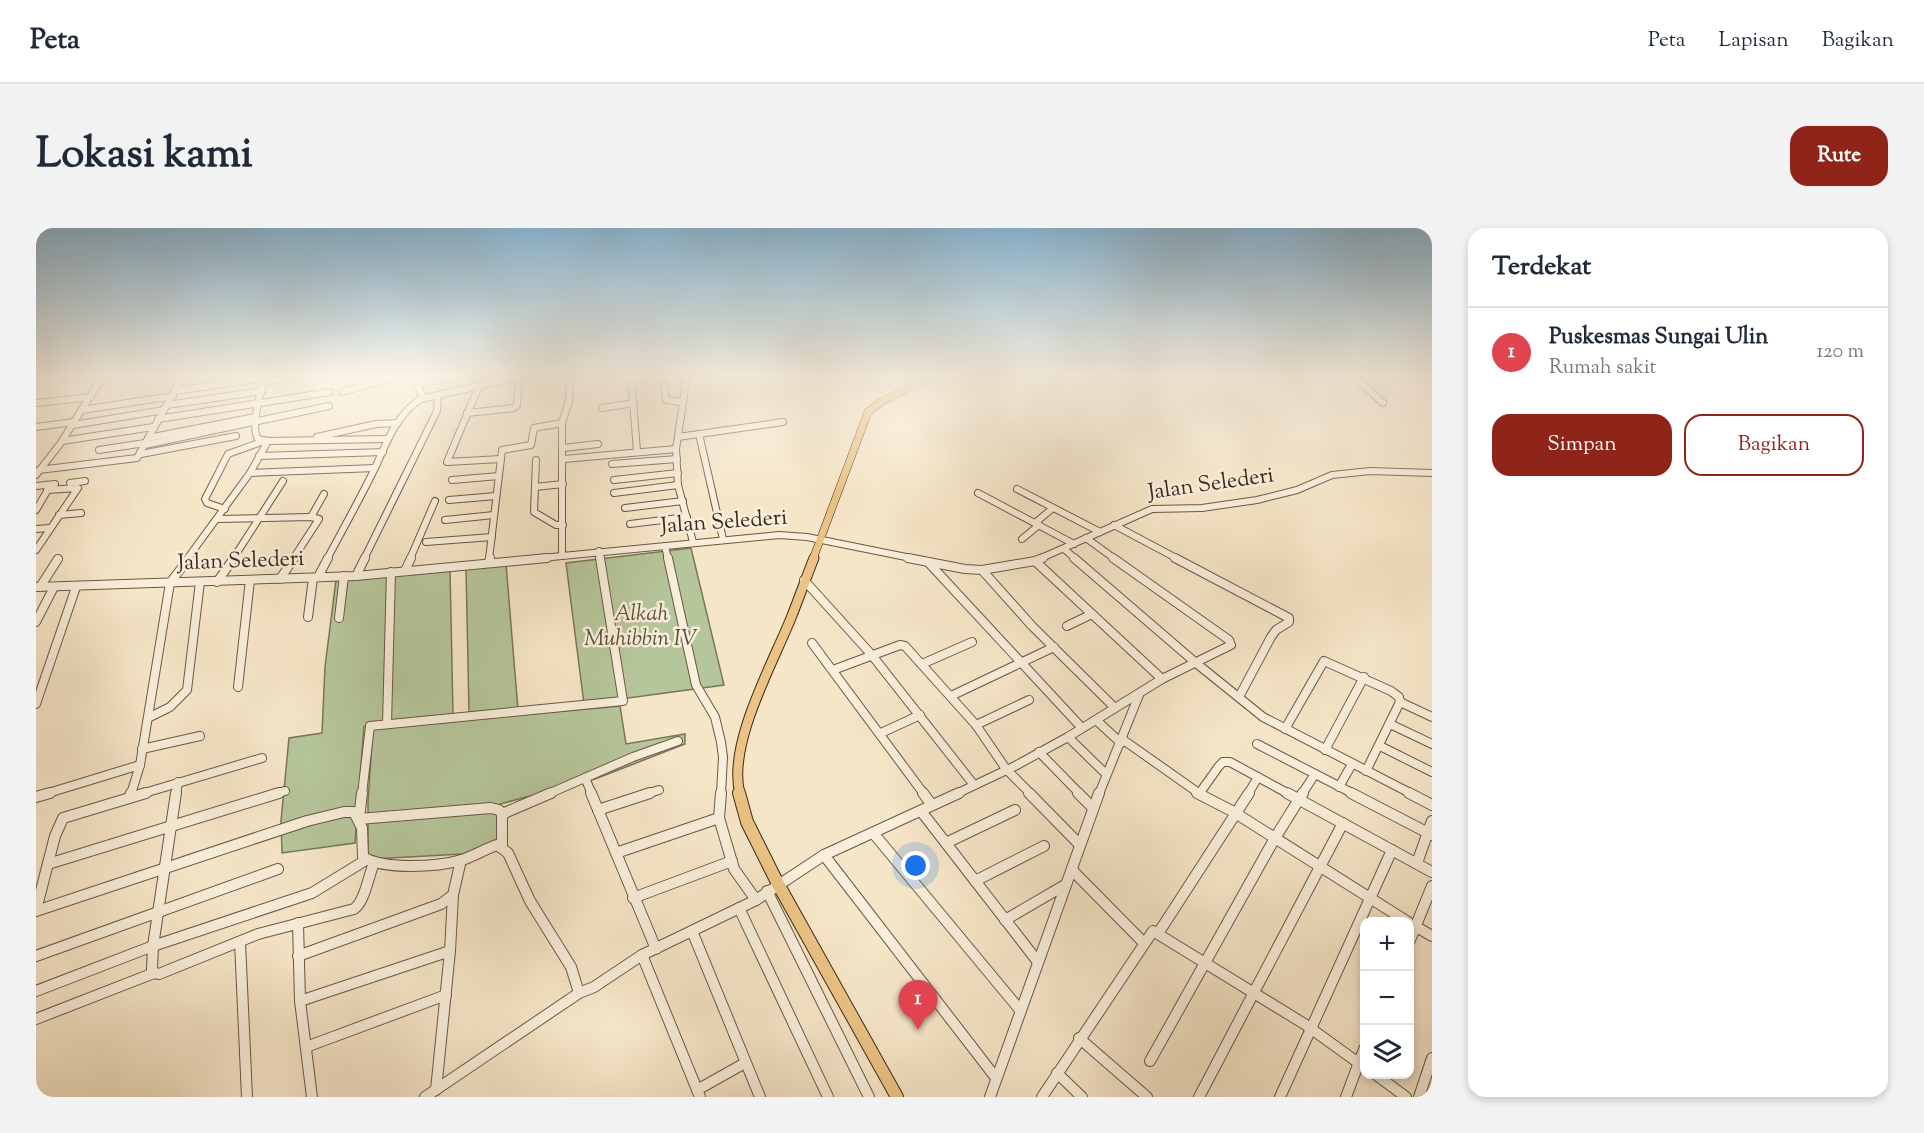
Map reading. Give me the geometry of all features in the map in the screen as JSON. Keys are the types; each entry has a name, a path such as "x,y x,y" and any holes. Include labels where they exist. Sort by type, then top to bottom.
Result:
{"main road":[{"path":"866,417 791,618 756,700 737,765 740,801 747,822 778,884 897,1097"}],"street":[{"path":"37,472 78,417"},
{"path":"36,427 113,417"},
{"path":"37,472 134,460 141,454 158,419 175,417"},
{"path":"99,450 271,417"},
{"path":"309,617 315,577 375,468 387,439 402,417"},
{"path":"356,576 434,417"},
{"path":"466,417 447,463 501,459"},
{"path":"562,554 564,459 562,423 564,417"},
{"path":"634,417 637,451"},
{"path":"680,417 676,449 678,485 693,542"},
{"path":"257,419 255,434 258,439 266,441 387,439"},
{"path":"678,437 783,422"},
{"path":"301,441 376,424 398,423"},
{"path":"489,562 503,448 531,445 534,428 562,423"},
{"path":"62,441 153,427"},
{"path":"699,434 723,539"},
{"path":"141,454 236,436"},
{"path":"130,796 140,765 170,583 225,509 250,472 266,441"},
{"path":"225,509 207,503 205,499 223,463 232,451 266,441"},
{"path":"563,448 598,444"},
{"path":"564,459 676,449"},
{"path":"259,456 383,452"},
{"path":"612,464 677,459"},
{"path":"536,460 534,512 556,525 563,525"},
{"path":"250,472 375,468"},
{"name":"Jalan Selederi","path":"38,587 356,576 562,554 792,535 982,570 1035,561 1152,509 1202,508 1257,500 1297,490 1332,475 1370,471 1432,473"},
{"path":"614,480 678,473"},
{"path":"452,480 499,476"},
{"path":"36,510 49,488 85,481"},
{"path":"217,582 262,517 283,481"},
{"path":"535,487 563,484"},
{"path":"614,493 678,485"},
{"path":"36,486 78,488 36,550"},
{"path":"1017,489 1100,532"},
{"path":"978,493 1074,544"},
{"path":"311,517 324,494"},
{"path":"449,500 496,496"},
{"path":"405,571 435,501"},
{"path":"624,508 683,501"},
{"path":"1022,539 1053,508"},
{"path":"59,515 81,513"},
{"path":"445,520 494,516"},
{"path":"217,519 262,517 319,519 280,579"},
{"path":"630,524 687,517"},
{"path":"1114,525 1289,618 1289,622 1276,630 1271,637 1239,697"},
{"path":"36,529 50,528"},
{"path":"426,542 492,537"},
{"path":"425,1097 579,993 594,987 642,955 756,900 766,891 824,855 874,834 1068,737 1162,679 1228,647 1231,642 1086,538"},
{"path":"665,546 696,686 715,717 721,742 723,757 719,818 735,868 756,900"},
{"path":"1064,549 1196,663 1270,721 1432,805"},
{"path":"359,819 370,726 623,701 599,551"},
{"path":"38,587 58,559"},
{"path":"928,561 1082,728"},
{"path":"1035,561 1162,679"},
{"path":"982,570 1114,707"},
{"path":"387,723 391,572"},
{"path":"339,618 344,576"},
{"path":"238,687 250,580"},
{"path":"804,580 871,654 974,785"},
{"path":"148,718 169,708 187,690 200,582"},
{"path":"36,704 76,586"},
{"path":"36,622 54,587"},
{"path":"1067,626 1092,614"},
{"path":"922,664 972,642"},
{"path":"812,643 881,733 932,805"},
{"path":"833,670 871,654 900,645 905,646 976,725 1006,769 1080,845"},
{"path":"951,696 1054,647"},
{"path":"1285,729 1324,661 1392,691 1399,697 1400,702 1366,771"},
{"path":"1325,750 1364,677"},
{"path":"990,1097 1093,808 1122,741 1139,694"},
{"path":"976,725 1029,700"},
{"path":"1400,702 1432,717"},
{"path":"881,733 920,716"},
{"path":"1096,720 1122,741 1199,794 1237,814 1401,917"},
{"path":"1390,724 1432,744"},
{"path":"142,749 200,736"},
{"path":"1068,737 1106,774"},
{"path":"502,814 645,751 678,741"},
{"path":"1257,744 1430,833"},
{"path":"1380,746 1432,772"},
{"path":"1039,752 1093,808"},
{"path":"36,910 63,818 262,758"},
{"path":"1199,794 1223,762 1240,767 1432,872"},
{"path":"1339,787 1352,764"},
{"path":"36,797 140,765"},
{"path":"1150,1061 1275,838 1301,800 1315,774"},
{"path":"1159,932 1237,814 1257,777"},
{"path":"585,778 656,949"},
{"path":"154,973 153,946 178,782"},
{"path":"598,810 659,790"},
{"path":"48,864 285,791"},
{"path":"359,819 491,808 499,810 502,814 502,847"},
{"path":"946,843 1015,810"},
{"path":"921,811 1038,962"},
{"path":"36,910 308,820 344,812 354,812 359,819 362,828 362,853 370,862"},
{"path":"616,853 719,818"},
{"path":"1417,863 1430,833 1432,821"},
{"path":"1199,1097 1343,823"},
{"path":"874,834 1020,1010"},
{"path":"36,992 153,946 312,893 370,862 441,864 461,860 497,845 508,853 530,901 571,967 579,993"},
{"path":"975,881 1044,846"},
{"path":"1280,1097 1392,850"},
{"path":"824,855 996,1078"},
{"path":"436,1090 450,951 453,896 461,860"},
{"path":"633,898 732,861"},
{"path":"36,1019 240,942 298,923 331,916 360,905 365,896 370,862"},
{"path":"36,956 278,869"},
{"path":"1072,870 1143,942"},
{"path":"1005,921 1065,885"},
{"path":"1414,918 1432,886"},
{"path":"766,891 870,1097"},
{"path":"298,956 429,910 453,896"},
{"path":"739,908 828,1097"},
{"path":"298,923 300,1000 312,1097"},
{"path":"1414,925 1432,936"},
{"path":"1042,1097 1143,942 1153,931 1159,932 1311,1028 1360,1064"},
{"path":"692,932 760,1097"},
{"path":"240,942 247,1097"},
{"path":"300,1000 450,951"},
{"path":"642,955 699,1094 746,1063"},
{"path":"306,1047 446,995"},
{"path":"1080,1038 1146,1097"},
{"path":"1419,1097 1432,1058"},
{"path":"1346,1097 1360,1069"},
{"path":"1057,1073 1082,1097"},
{"path":"1382,1079 1406,1097"}],"green space":[{"name":"Alkah Muhibbin IV","path":"691,548 724,685 584,704 566,563"},
{"path":"506,564 518,710 469,712 466,568"},
{"path":"450,569 453,715 420,717 364,727 355,843 282,853 281,821 289,738 322,733 325,667 336,580"},
{"path":"620,706 626,744 685,734 685,744 595,779 500,804 500,844 481,853 372,859 368,854 368,801 373,728"}],"place":[{"name":"Puskesmas Sungai Ulin","path":"918,1030"}]}
